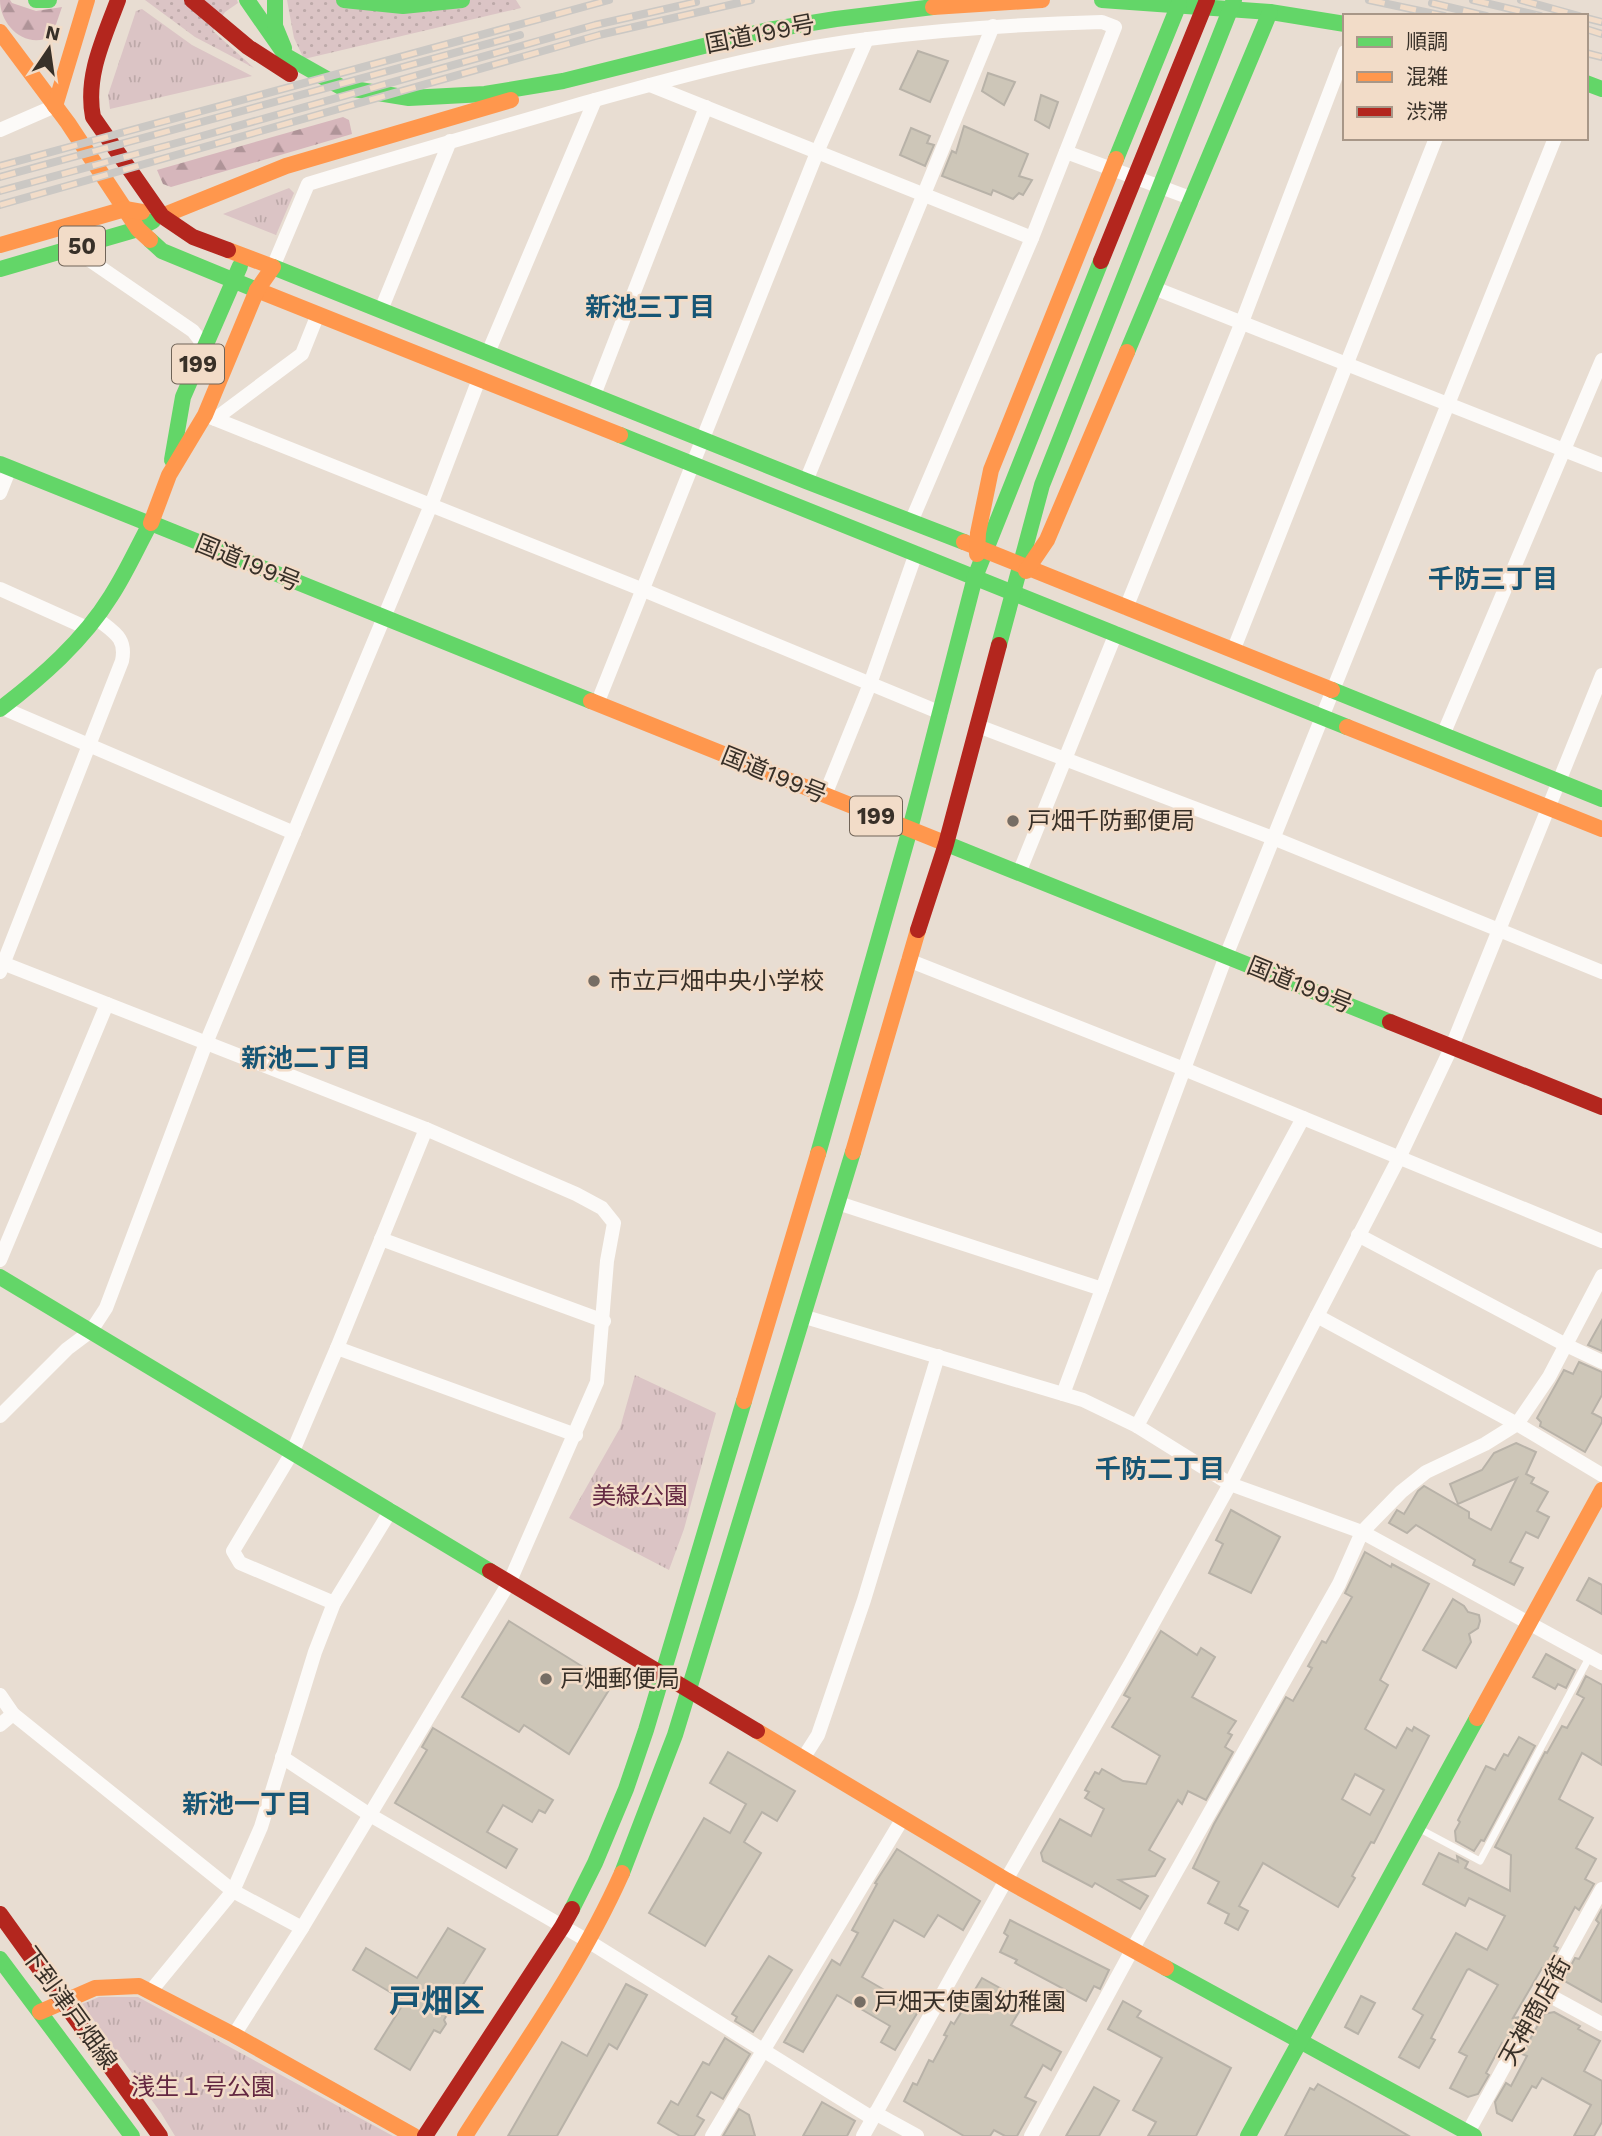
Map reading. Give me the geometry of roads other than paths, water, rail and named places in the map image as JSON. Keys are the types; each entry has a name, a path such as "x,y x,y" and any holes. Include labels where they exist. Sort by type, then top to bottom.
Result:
{"main road":[{"path":"36,0 49,0"},
{"path":"54,106 87,0"},
{"path":"118,0 91,79 89,103 93,117 162,216 193,237 806,481 1025,565 1602,799"},
{"name":"国道199号","path":"192,0 226,30 272,64 321,90 391,107 566,80 779,28 887,11 977,2 1042,0"},
{"name":"国道199号","path":"247,0 265,33 290,59 315,74 346,87 417,104 454,108 523,96 566,80"},
{"path":"275,0 275,26 290,59"},
{"path":"344,0 396,7 462,0"},
{"path":"1102,0 1270,12 1343,24"},
{"path":"981,549 1207,0"},
{"path":"465,2136 588,1941 623,1872 653,1799 838,1203 908,960 946,844 1012,593 1025,565 1042,485 1234,0"},
{"path":"425,2136 562,1927 595,1863 626,1789 819,1150 910,829 975,578 981,549 983,502 991,470 1179,4"},
{"path":"1025,565 1047,540 1270,12"},
{"path":"0,32 68,122 138,229 162,251 1602,829"},
{"path":"162,216 286,166 523,96"},
{"name":"50","path":"0,245 125,209 162,216"},
{"name":"50","path":"0,269 138,229 162,216"},
{"name":"199","path":"150,524 169,475 183,397 243,258"},
{"name":"199","path":"169,475 210,417 257,290 273,267"},
{"name":"国道199号","path":"5,466 1602,1107"},
{"path":"1,708 67,652 91,623 123,576 150,524"},
{"path":"0,1277 1006,1880 1469,2135"},
{"path":"1248,2136 1602,1490"},
{"name":"下到津戸畑線","path":"0,1914 160,2136"},
{"name":"下到津戸畑線","path":"0,1959 132,2136"},
{"path":"40,2012 95,1988 139,1986 234,2035 414,2136"}],"street":[{"path":"273,267 308,184 450,141 650,85 757,59 867,39 993,26 1102,22 1115,27 1032,238 911,522"},
{"path":"806,481 993,26"},
{"path":"597,704 818,150 867,39"},
{"path":"1126,608 1242,322 1343,57"},
{"path":"650,85 818,150 1032,238"},
{"path":"488,353 595,100"},
{"path":"0,130 54,106"},
{"path":"594,395 706,107"},
{"path":"1233,651 1435,140"},
{"path":"1063,1394 1226,956 1554,140"},
{"path":"381,310 450,141"},
{"path":"1066,152 1193,199"},
{"path":"72,248 193,331 200,340 202,354"},
{"path":"1154,288 1602,465"},
{"path":"210,417 302,354 318,314"},
{"path":"1443,735 1602,360"},
{"path":"0,1416 67,1349 91,1331 106,1308 206,1043 431,505 479,379"},
{"path":"210,417 641,589 941,713"},
{"path":"0,493 5,466"},
{"path":"825,795 870,684 916,553"},
{"path":"0,590 91,623 119,636 125,648 1,966 107,1004 426,1129 576,1194 602,1208 614,1223 607,1261 597,1382 510,1581 302,1928 234,2035"},
{"path":"1019,873 1116,634"},
{"path":"863,2136 1230,1483 1399,1158 1452,1046 1602,676"},
{"path":"1,708 294,833"},
{"path":"978,726 1273,838 1602,972"},
{"path":"908,960 1184,1069 1602,1241"},
{"path":"0,1260 107,1004"},
{"path":"1137,1426 1303,1118"},
{"path":"334,1603 240,1563 233,1551 293,1451 426,1129"},
{"path":"838,1203 1102,1289"},
{"path":"1358,1235 1602,1362"},
{"path":"381,1239 604,1321"},
{"path":"1031,2136 1132,1950 1339,1584 1362,1532 1401,1492 1426,1472 1485,1444 1517,1424 1549,1377 1602,1276"},
{"path":"802,1316 1083,1400 1137,1426 1230,1483 1362,1532 1596,1660"},
{"path":"1317,1316 1517,1424 1602,1475"},
{"path":"337,1348 576,1435"},
{"path":"804,1757 818,1735 864,1601 938,1356"},
{"path":"150,1992 233,1891 261,1827 315,1653 334,1603 391,1510"},
{"path":"0,1695 13,1714 233,1891 302,1928"},
{"path":"0,1725 13,1714"},
{"path":"282,1757 370,1815 588,1941 874,2116 917,2136"},
{"path":"712,2136 903,1818"},
{"name":"天神商店街","path":"1469,2135 1602,1889"},
{"path":"1545,1993 1602,2024"}],"lane":[{"path":"1418,1828 1480,1861 1596,1660"}],"railway":[{"path":"0,166 609,0"},
{"path":"0,205 599,35 751,0"},
{"path":"1369,0 1435,14"},
{"path":"1473,0 1532,14"},
{"path":"1521,0 1572,14"},
{"path":"0,191 595,25 696,2"},
{"path":"1432,3 1478,14"},
{"path":"1588,18 1602,22"},
{"path":"1588,30 1602,34"},
{"path":"0,177 520,35"},
{"path":"1588,54 1602,57"}],"place":[{"name":"戸畑千防郵便局","path":"1013,821"},
{"name":"市立戸畑中央小学校","path":"594,981"},
{"name":"戸畑郵便局","path":"546,1679"},
{"name":"戸畑天使園幼稚園","path":"860,2002"}],"district":[{"name":"新池三丁目","path":"650,307"},
{"name":"千防三丁目","path":"1493,579"},
{"name":"新池二丁目","path":"306,1058"},
{"name":"千防二丁目","path":"1160,1469"},
{"name":"新池一丁目","path":"247,1804"},
{"name":"戸畑区","path":"437,2001"}],"park label":[{"name":"美緑公園","path":"640,1496"},
{"name":"浅生１号公園","path":"203,2087"}]}
